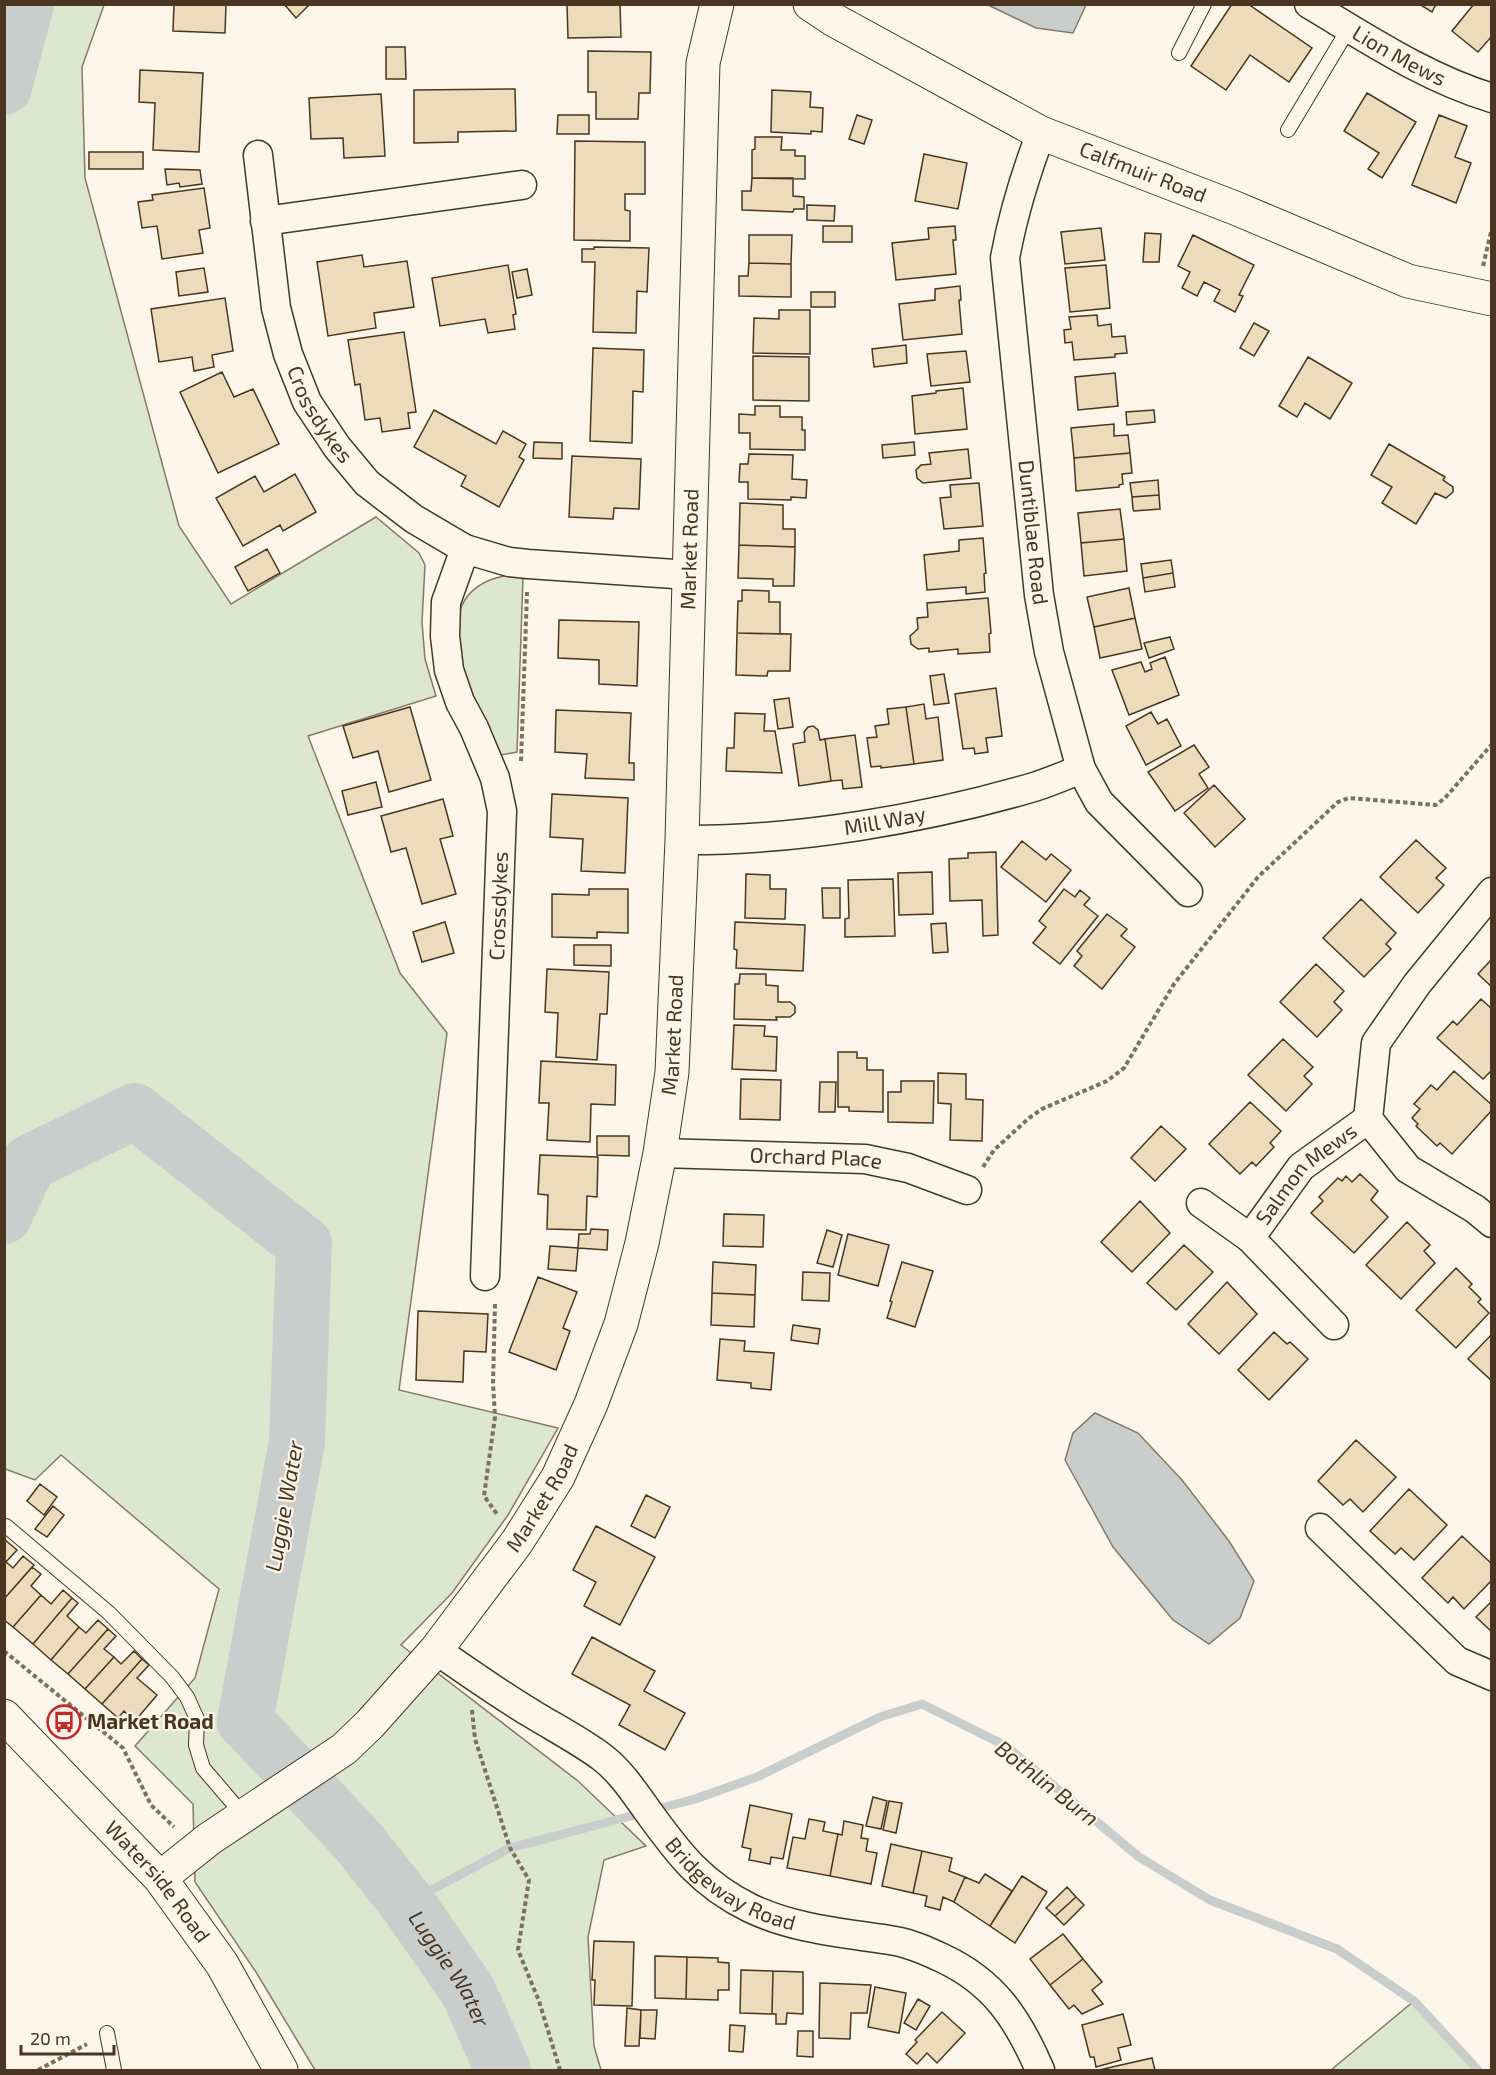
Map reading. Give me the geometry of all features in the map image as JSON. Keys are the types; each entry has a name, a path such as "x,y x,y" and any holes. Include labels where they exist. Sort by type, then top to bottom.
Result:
{"street":[{"name":"Market Road","path":"160,1878 192,1851 344,1749 370,1724 436,1650 517,1542 558,1477 591,1404 621,1324 642,1243 660,1153 672,1072 682,840 703,63 717,4"},
{"name":"Calfmuir Road","path":"810,4 834,20 1041,133 1235,208 1408,281 1491,299"},
{"name":"Lion Mews","path":"1309,4 1407,62 1458,88 1491,98"},
{"name":"Duntiblae Road","path":"1041,133 1012,217 1005,258 1039,595 1049,651 1081,769 1100,802 1188,892"},
{"name":"Crossdykes","path":"258,155 276,308 288,354 307,402 337,447 367,483 414,519 465,549 509,562 689,575"},
{"path":"265,222 522,185"},
{"name":"Crossdykes","path":"465,549 446,602 445,636 449,670 460,702 474,728 495,778 502,811 485,1276"},
{"name":"Mill Way","path":"682,840 802,833 904,818 1036,787 1081,769"},
{"path":"1491,892 1417,984 1376,1043 1368,1119 1408,1169 1475,1209 1491,1223"},
{"name":"Salmon Mews","path":"1250,1238 1301,1167 1368,1119"},
{"name":"Orchard Place","path":"660,1153 865,1159 972,1182"},
{"name":"Salmon Mews","path":"1201,1203 1250,1238 1334,1325"},
{"path":"1320,1528 1457,1661 1491,1676"},
{"name":"Bridgeway Road","path":"436,1650 469,1674 603,1758 624,1778 676,1851 703,1878 723,1893 776,1920 898,1942 924,1949 980,1980 1012,2016 1029,2044 1040,2070"},
{"name":"Waterside Road","path":"4,1716 160,1878 222,1964 281,2070"}],"lane":[{"path":"1179,53 1204,4"},
{"path":"1288,130 1349,28"},
{"path":"6,1526 109,1613 172,1677 187,1697 197,1719 196,1745 203,1768 255,1808"},
{"path":"107,2033 114,2070"}],"path":[{"path":"498,793 522,759 528,564"},
{"path":"972,1182 994,1150 1041,1109 1107,1081 1124,1068 1174,984 1258,877 1338,801 1349,798 1436,805 1445,798 1491,744"},
{"path":"484,1496 495,1417 493,1383 496,1278 485,1276"},
{"path":"4,1651 123,1748 152,1804 192,1851"},
{"path":"469,1674 475,1739 510,1848 529,1880 518,1950 539,2001 560,2070"},
{"path":"38,2070 107,2033"}],"green space":[{"path":"4,5 104,5 82,67 85,178 179,526 231,604 376,517 419,553 425,565 422,622 425,659 436,696 308,736 400,973 447,1033 399,1390 558,1428 508,1515 452,1593 401,1645 578,1781 646,1846 604,1860 588,1937 594,2046 601,2070 315,2070 256,1972 195,1882 193,1804 135,1746 195,1678 219,1589 61,1455 35,1480 5,1469"},
{"path":"509,575 523,577 517,752 501,755 467,679 459,652 457,625 463,603 480,585"},
{"path":"1414,2001 1478,2070 1331,2070"}],"shaded area":[{"path":"988,5 1086,5 1073,33 1036,28"},
{"path":"1095,1413 1138,1433 1182,1480 1229,1541 1254,1581 1240,1618 1209,1644 1173,1620 1113,1547 1065,1460 1073,1433"}],"building":[{"path":"174,4 226,4 225,33 173,31"},
{"path":"284,4 310,4 296,18"},
{"path":"567,4 620,4 621,37 568,38"},
{"path":"1232,4 1248,4 1312,48 1289,82 1250,55 1226,90 1191,66"},
{"path":"1419,4 1436,4 1432,12"},
{"path":"1474,4 1492,4 1492,36 1478,52 1452,31"},
{"path":"386,47 405,47 406,79 386,79"},
{"path":"588,51 651,52 650,93 639,93 638,119 596,119 596,92 588,92"},
{"path":"140,70 203,73 199,152 153,150 155,103 139,102"},
{"path":"515,89 516,131 458,132 458,142 414,143 414,90"},
{"path":"772,90 811,92 810,107 823,108 822,132 811,131 811,134 771,132"},
{"path":"1367,93 1416,122 1382,178 1368,169 1379,153 1344,131"},
{"path":"381,94 385,156 344,158 343,138 311,139 309,98"},
{"path":"558,115 589,115 589,134 557,134"},
{"path":"857,115 872,120 864,144 849,139"},
{"path":"1439,115 1467,126 1455,157 1471,163 1456,203 1412,185"},
{"path":"755,137 782,137 781,150 795,150 795,156 805,156 805,179 752,178 752,150 755,149"},
{"path":"575,141 645,142 645,194 625,194 625,210 630,211 630,241 574,240"},
{"path":"89,152 143,152 143,169 89,169"},
{"path":"924,154 967,163 958,209 915,201"},
{"path":"165,169 200,170 202,184 180,187 179,183 167,185"},
{"path":"752,178 793,178 793,196 804,197 804,209 794,209 793,212 742,210 742,191 751,191"},
{"path":"204,188 210,228 199,230 203,253 162,259 157,226 142,228 138,202 153,200 152,195"},
{"path":"807,205 835,206 834,221 807,220"},
{"path":"823,226 852,226 852,242 823,242"},
{"path":"955,226 956,240 953,240 956,274 896,280 892,243 929,239 928,228"},
{"path":"1101,228 1105,260 1065,264 1061,232"},
{"path":"1145,233 1161,234 1159,262 1143,262"},
{"path":"749,235 792,235 791,264 749,263"},
{"path":"1193,235 1254,265 1239,295 1243,296 1235,312 1214,301 1220,290 1204,282 1197,296 1182,288 1190,272 1178,266"},
{"path":"594,247 649,248 647,292 637,291 636,333 593,332 595,262 582,262 582,249 594,249"},
{"path":"362,255 364,267 407,261 414,307 374,313 376,328 328,336 317,262"},
{"path":"749,263 791,264 791,297 739,296 739,276 748,276"},
{"path":"508,265 516,314 513,315 515,329 488,333 485,319 440,326 432,278"},
{"path":"1106,265 1110,308 1070,312 1065,268"},
{"path":"204,268 208,292 179,296 176,272"},
{"path":"527,269 532,295 517,298 512,272"},
{"path":"960,286 962,334 903,340 899,304 935,300 935,289"},
{"path":"811,292 835,292 835,307 811,307"},
{"path":"225,298 233,351 212,355 214,367 194,371 192,357 159,362 151,309"},
{"path":"779,310 810,310 810,354 753,353 754,318 779,319"},
{"path":"1097,315 1098,326 1111,324 1112,337 1125,336 1127,353 1115,354 1115,357 1074,360 1072,342 1065,343 1064,330 1071,329 1069,317"},
{"path":"1254,323 1269,331 1254,356 1240,348"},
{"path":"404,332 416,412 408,413 410,428 382,432 380,418 365,420 360,384 355,385 348,340"},
{"path":"906,345 907,363 874,367 872,349"},
{"path":"593,348 644,350 643,392 633,391 632,443 590,441"},
{"path":"966,351 970,382 931,386 927,354"},
{"path":"753,356 809,357 809,401 753,400"},
{"path":"1308,357 1352,383 1330,419 1305,403 1297,417 1279,406"},
{"path":"222,372 234,397 253,389 279,444 218,473 180,392"},
{"path":"1115,373 1118,406 1078,410 1075,377"},
{"path":"963,388 967,429 915,434 912,396"},
{"path":"755,406 780,406 780,417 802,417 802,430 805,430 805,450 750,449 750,433 739,433 739,414 755,415"},
{"path":"434,410 496,444 503,431 526,444 519,457 524,460 499,507 461,486 466,476 414,447"},
{"path":"1154,410 1155,422 1127,425 1126,412"},
{"path":"1114,424 1114,436 1128,435 1130,453 1074,458 1071,428"},
{"path":"534,442 562,443 562,459 533,458"},
{"path":"914,442 915,455 883,458 882,445"},
{"path":"1389,444 1445,477 1443,480 1453,487 1453,492 1446,498 1435,493 1416,524 1382,503 1392,487 1371,475"},
{"path":"968,449 971,478 923,483 917,478 916,470 921,465 931,464 929,453"},
{"path":"1130,453 1132,473 1122,474 1123,484 1119,487 1076,491 1074,458"},
{"path":"749,454 793,455 792,479 807,480 806,498 748,499 748,482 739,482 740,464 748,464"},
{"path":"572,456 641,459 639,509 614,508 613,519 569,517"},
{"path":"295,474 316,512 283,531 280,525 243,546 216,498 255,476 264,492"},
{"path":"1158,480 1159,495 1132,497 1130,483"},
{"path":"979,483 983,526 944,529 940,498 951,497 950,485"},
{"path":"1159,495 1160,509 1134,511 1132,497"},
{"path":"740,503 783,505 783,529 795,529 795,547 739,545"},
{"path":"1120,509 1124,539 1081,543 1078,513"},
{"path":"983,538 985,592 966,594 966,587 927,590 924,555 959,551 959,540"},
{"path":"1124,539 1127,571 1084,576 1081,543"},
{"path":"739,545 795,547 794,586 773,586 773,579 738,578"},
{"path":"267,549 280,573 248,591 235,567"},
{"path":"1171,560 1173,573 1143,578 1141,564"},
{"path":"1173,573 1175,587 1145,592 1143,578"},
{"path":"1129,588 1135,618 1094,627 1087,597"},
{"path":"742,590 769,591 769,602 780,602 780,634 737,633 738,601 742,601"},
{"path":"988,598 990,652 958,654 958,649 929,652 929,648 918,649 911,644 910,636 918,629 917,618 928,617 927,603"},
{"path":"1135,618 1142,649 1100,658 1094,627"},
{"path":"559,620 639,622 637,686 599,684 599,660 558,658"},
{"path":"737,633 791,634 790,671 768,671 767,676 736,675"},
{"path":"1170,637 1174,649 1149,658 1144,643"},
{"path":"1165,657 1179,695 1129,715 1112,670 1141,662 1145,672 1152,669 1150,663"},
{"path":"944,674 949,703 934,705 930,676"},
{"path":"996,688 1002,736 986,738 988,752 975,754 974,748 963,749 955,694"},
{"path":"789,698 793,727 778,729 774,700"},
{"path":"924,704 926,719 938,717 943,760 914,764 906,707"},
{"path":"410,707 431,780 389,792 378,751 353,758 343,726"},
{"path":"906,707 914,764 871,767 867,738 877,737 875,726 889,724 887,709"},
{"path":"556,710 631,713 629,763 634,763 634,780 585,778 587,754 555,752"},
{"path":"1151,712 1158,724 1167,719 1181,746 1146,765 1126,726"},
{"path":"735,713 765,714 764,731 775,731 782,773 726,771 727,748 734,748"},
{"path":"813,726 818,730 820,740 825,739 831,781 799,786 793,744 805,742 804,732 808,727"},
{"path":"855,735 862,787 843,789 842,780 831,781 825,739"},
{"path":"1194,745 1209,767 1199,774 1208,788 1175,811 1148,772"},
{"path":"376,782 382,807 348,815 342,791"},
{"path":"1214,785 1245,819 1215,847 1184,813"},
{"path":"552,794 628,798 625,873 581,871 583,839 550,837"},
{"path":"443,799 453,836 440,839 456,894 422,904 406,848 391,852 381,816"},
{"path":"1416,840 1446,868 1436,878 1444,885 1418,913 1380,877"},
{"path":"1022,841 1046,860 1051,854 1071,870 1046,902 1001,867"},
{"path":"996,852 998,935 983,936 982,900 950,901 949,859 968,858 968,853"},
{"path":"932,872 933,914 899,915 898,873"},
{"path":"746,874 770,875 770,889 786,889 785,919 745,918"},
{"path":"893,879 895,936 845,937 845,919 849,918 848,880"},
{"path":"822,888 840,888 840,918 823,918"},
{"path":"589,889 628,889 628,933 597,932 597,938 552,937 552,894 589,895"},
{"path":"1064,889 1075,897 1080,890 1090,898 1084,905 1098,916 1060,964 1033,943 1046,927 1039,921"},
{"path":"1361,899 1396,933 1386,944 1391,949 1364,977 1323,938"},
{"path":"1107,914 1127,929 1121,936 1135,947 1102,989 1074,966 1082,956 1077,951"},
{"path":"445,922 454,953 422,962 413,932"},
{"path":"735,922 805,925 803,971 736,968"},
{"path":"946,923 948,952 933,953 931,924"},
{"path":"574,945 611,945 611,966 574,965"},
{"path":"1492,959 1492,987 1478,974"},
{"path":"1316,964 1344,991 1334,1002 1342,1010 1317,1037 1280,1002"},
{"path":"547,969 609,972 607,1014 600,1014 597,1060 556,1057 558,1013 545,1012"},
{"path":"740,974 766,974 766,985 778,986 778,1002 790,1002 795,1006 795,1013 790,1017 776,1017 777,1020 734,1019 735,984 739,984"},
{"path":"1481,999 1492,1009 1492,1070 1483,1079 1437,1038 1453,1021 1457,1025"},
{"path":"734,1025 765,1026 764,1036 777,1037 776,1071 732,1069"},
{"path":"1283,1039 1313,1067 1304,1076 1312,1084 1286,1111 1248,1075"},
{"path":"838,1052 857,1052 857,1058 867,1058 867,1070 883,1070 883,1112 849,1111 849,1107 838,1107"},
{"path":"541,1061 616,1065 615,1105 591,1104 590,1142 547,1140 549,1103 539,1103"},
{"path":"1454,1071 1492,1105 1492,1110 1452,1154 1440,1143 1437,1146 1416,1126 1418,1124 1412,1118 1420,1109 1414,1104 1431,1085 1437,1090"},
{"path":"938,1073 966,1074 966,1099 983,1100 982,1141 950,1140 951,1104 938,1103"},
{"path":"741,1079 781,1080 780,1120 740,1119"},
{"path":"901,1081 934,1081 933,1123 888,1122 888,1092 901,1092"},
{"path":"820,1082 836,1082 835,1112 819,1112"},
{"path":"1250,1102 1281,1131 1270,1143 1274,1147 1256,1166 1252,1162 1240,1174 1209,1144"},
{"path":"1161,1126 1186,1149 1155,1181 1131,1158"},
{"path":"597,1136 629,1136 629,1156 597,1155"},
{"path":"540,1155 598,1157 597,1197 587,1196 586,1230 547,1229 548,1195 538,1194"},
{"path":"1360,1174 1378,1191 1371,1200 1388,1217 1354,1253 1311,1213 1323,1201 1319,1197 1338,1178 1342,1181 1346,1176 1352,1182"},
{"path":"1140,1201 1170,1233 1132,1272 1101,1242"},
{"path":"724,1214 764,1215 763,1247 723,1246"},
{"path":"1407,1222 1430,1245 1424,1251 1435,1263 1401,1299 1366,1265"},
{"path":"591,1229 608,1230 607,1250 578,1248 579,1234 590,1234"},
{"path":"827,1230 842,1235 833,1267 817,1263"},
{"path":"848,1234 889,1245 878,1286 838,1275"},
{"path":"1184,1245 1213,1272 1176,1310 1147,1283"},
{"path":"550,1246 578,1248 576,1271 548,1269"},
{"path":"713,1262 756,1265 755,1295 712,1293"},
{"path":"902,1262 933,1271 915,1327 887,1318"},
{"path":"1456,1268 1472,1284 1469,1287 1481,1299 1478,1302 1489,1313 1456,1348 1416,1310"},
{"path":"803,1272 830,1273 829,1301 802,1300"},
{"path":"538,1277 577,1292 563,1328 570,1331 556,1370 509,1352"},
{"path":"1227,1282 1257,1314 1219,1354 1188,1324"},
{"path":"712,1293 755,1295 754,1327 711,1325"},
{"path":"418,1311 488,1314 486,1352 464,1351 463,1382 416,1380"},
{"path":"793,1325 820,1329 818,1344 791,1340"},
{"path":"1274,1332 1287,1344 1290,1342 1308,1359 1269,1400 1238,1370"},
{"path":"1492,1334 1492,1381 1468,1359"},
{"path":"720,1339 745,1341 744,1351 774,1353 771,1390 751,1388 751,1383 717,1380"},
{"path":"1356,1440 1396,1477 1363,1512 1350,1499 1343,1505 1318,1481"},
{"path":"40,1484 57,1497 44,1515 27,1501"},
{"path":"1409,1489 1447,1525 1414,1560 1401,1548 1395,1554 1370,1531"},
{"path":"646,1495 670,1507 655,1538 631,1526"},
{"path":"53,1506 64,1515 47,1537 35,1529"},
{"path":"596,1526 655,1557 620,1625 584,1606 596,1582 573,1570"},
{"path":"1462,1536 1492,1564 1492,1580 1464,1609 1453,1597 1448,1603 1422,1578"},
{"path":"4,1539 17,1550 4,1564"},
{"path":"23,1556 34,1565 4,1599 4,1564 6,1562 13,1568"},
{"path":"32,1567 41,1574 31,1586 41,1595 13,1627 4,1620 4,1599"},
{"path":"63,1590 72,1598 33,1644 13,1627 41,1595 51,1604"},
{"path":"72,1598 78,1603 67,1616 79,1627 51,1660 33,1644"},
{"path":"1492,1601 1492,1632 1476,1617"},
{"path":"98,1620 108,1629 68,1674 51,1660 79,1627 86,1633"},
{"path":"108,1629 116,1636 104,1649 114,1657 85,1689 68,1674"},
{"path":"592,1637 655,1671 644,1691 685,1713 665,1750 619,1725 630,1705 572,1674"},
{"path":"134,1651 142,1659 102,1704 85,1689 114,1657 121,1664"},
{"path":"142,1659 149,1665 137,1678 157,1695 135,1721 124,1711 118,1718 102,1704"},
{"path":"873,1797 887,1801 881,1829 866,1826"},
{"path":"889,1801 902,1803 896,1833 883,1830"},
{"path":"750,1805 792,1814 783,1859 771,1857 770,1864 749,1860 751,1849 742,1847"},
{"path":"809,1819 825,1822 823,1831 838,1834 830,1876 787,1868 793,1837 805,1839"},
{"path":"844,1821 863,1825 861,1838 868,1839 866,1851 877,1853 871,1884 830,1876 838,1834 842,1835"},
{"path":"891,1844 922,1851 913,1893 882,1886"},
{"path":"922,1851 952,1858 949,1871 965,1877 954,1902 943,1897 940,1910 925,1906 927,1896 913,1893"},
{"path":"985,1874 1012,1891 990,1926 954,1902 965,1877 979,1883"},
{"path":"1022,1876 1047,1892 1015,1943 990,1926"},
{"path":"1067,1887 1076,1897 1055,1916 1046,1908"},
{"path":"1076,1897 1084,1905 1064,1925 1055,1916"},
{"path":"1063,1934 1083,1959 1050,1985 1030,1959"},
{"path":"594,1941 634,1942 632,2006 594,2005 595,1980 592,1980"},
{"path":"655,1956 687,1957 686,1999 655,1998"},
{"path":"687,1957 718,1958 718,1962 729,1963 729,1990 718,1990 718,2000 686,1999"},
{"path":"1083,1959 1102,1982 1092,1990 1103,2004 1082,2014 1074,2005 1069,2009 1050,1985"},
{"path":"741,1970 773,1971 772,2014 740,2013"},
{"path":"773,1971 803,1972 803,2014 787,2013 786,2024 776,2024 776,2014 772,2014"},
{"path":"820,1983 871,1985 867,2013 851,2013 850,2039 819,2038"},
{"path":"875,1987 906,1993 899,2033 868,2027"},
{"path":"918,1999 930,2006 916,2030 904,2023"},
{"path":"627,2008 641,2010 639,2046 625,2046"},
{"path":"641,2010 657,2010 655,2039 640,2038"},
{"path":"942,2012 965,2033 937,2063 927,2053 917,2064 906,2054 917,2042 915,2040"},
{"path":"1123,2014 1131,2045 1118,2048 1121,2060 1096,2067 1094,2057 1090,2057 1082,2025"},
{"path":"730,2025 745,2026 743,2052 729,2051"},
{"path":"798,2031 813,2031 813,2057 797,2056"},
{"path":"1152,2058 1155,2070 1099,2070"}],"waterway":[{"name":"Luggie Water","path":"4,87 26,4"},
{"name":"Luggie Water","path":"4,1216 29,1163 135,1111 304,1244 297,1442 245,1721 357,1840 407,1903 468,1991 503,2070"},
{"name":"Bothlin Burn","path":"407,1903 510,1848 695,1799 757,1777 880,1717 922,1704 1006,1746 1139,1857 1210,1900 1337,1949 1414,2001 1478,2070"}],"place":[{"name":"Market Road","path":"64,1722"}]}
